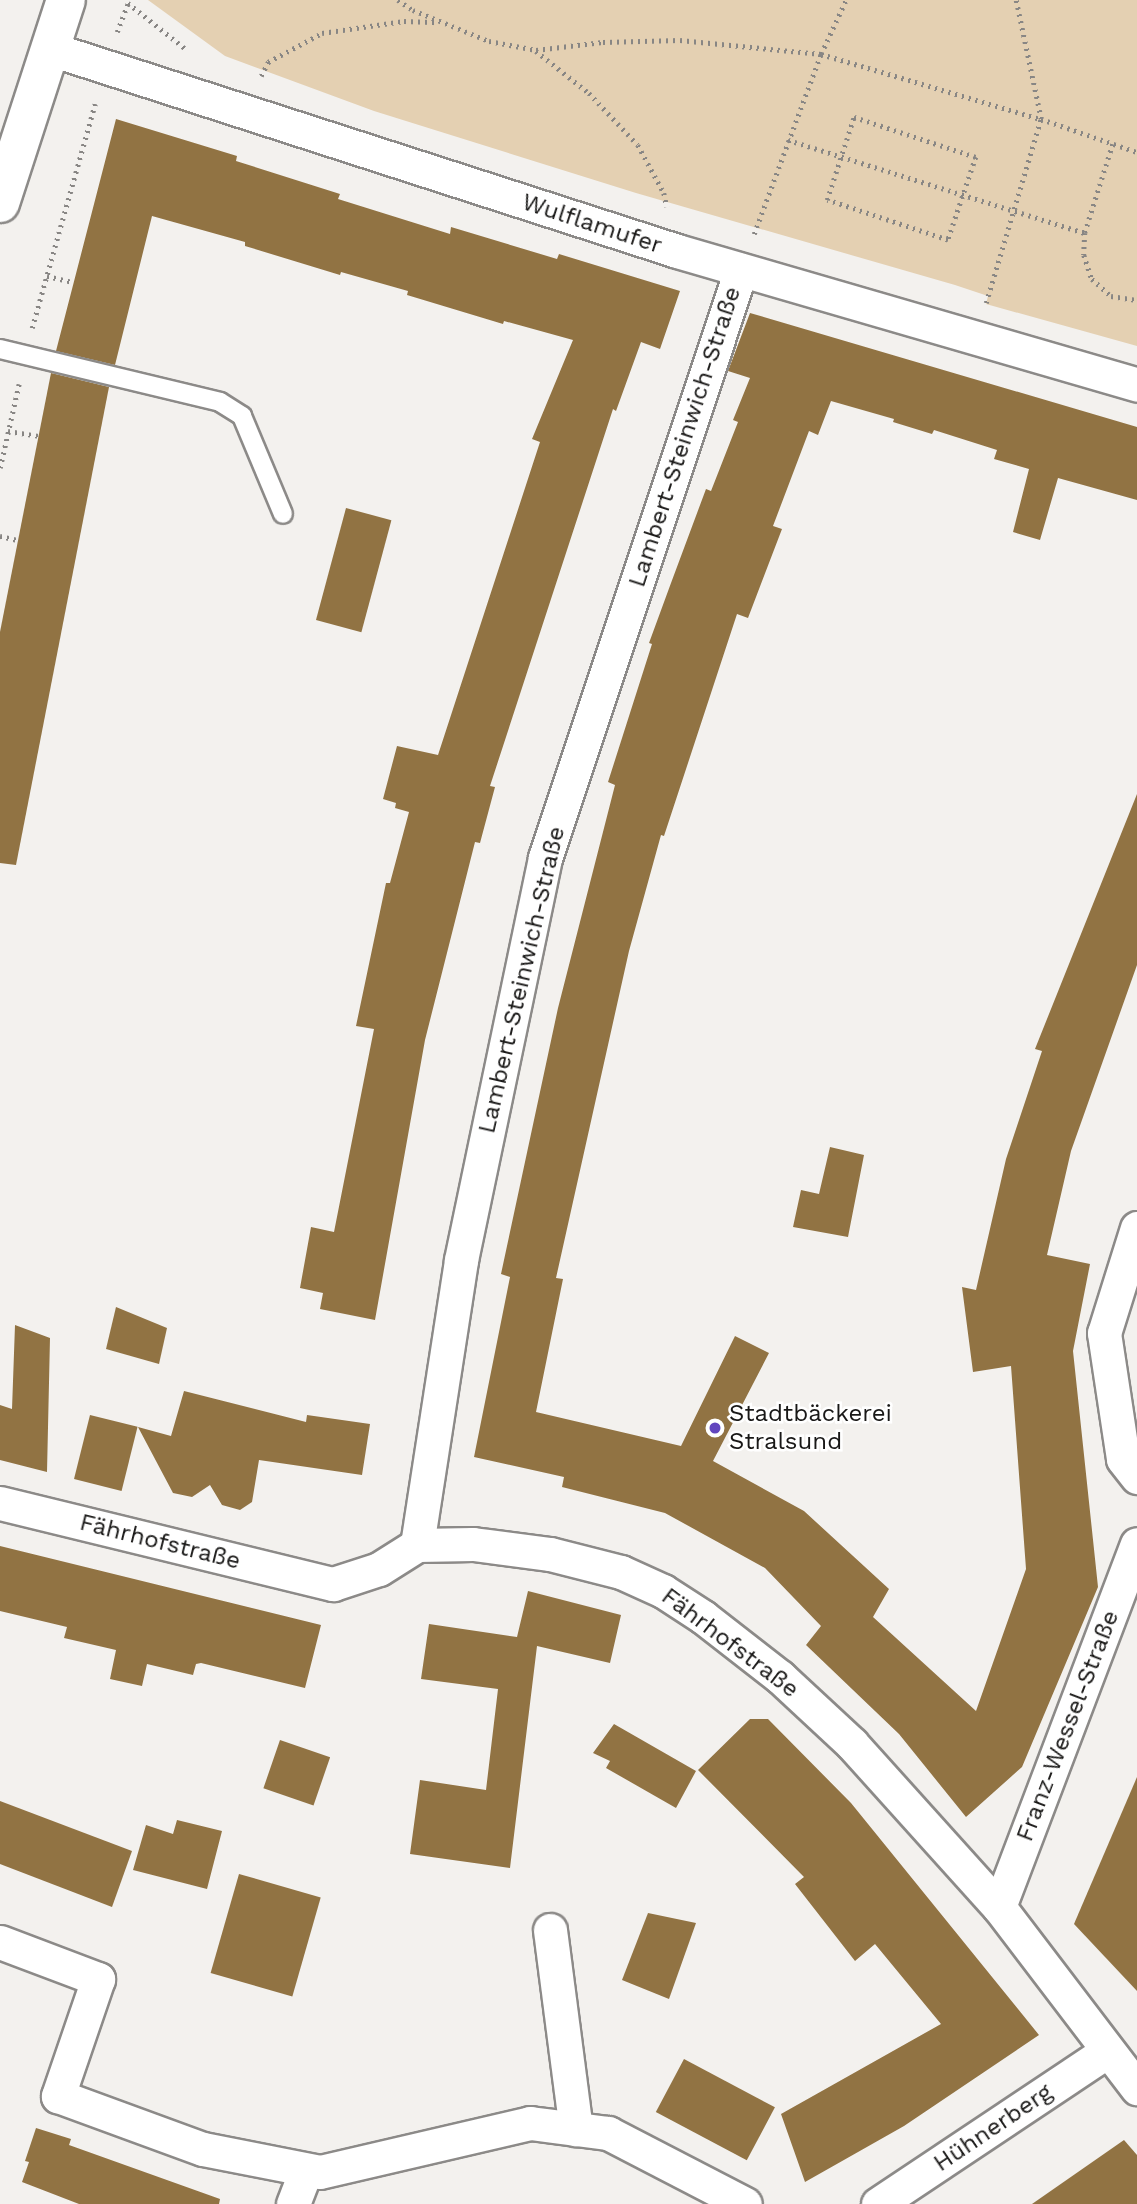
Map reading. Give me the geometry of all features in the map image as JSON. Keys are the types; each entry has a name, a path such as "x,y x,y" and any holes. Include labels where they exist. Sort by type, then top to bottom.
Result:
{"main road":[{"path":"0,203 66,0"}],"street":[{"name":"Wulflamufer","path":"51,49 677,251 975,340 1137,385"},
{"name":"Lambert-Steinwich-Straße","path":"417,1545 460,1260 545,858 741,270"},
{"path":"1137,1228 1104,1333 1123,1460 1137,1477"},
{"name":"Fährhofstraße","path":"0,1503 333,1584 379,1569 417,1545 473,1544 550,1554 621,1572 663,1591 702,1616 780,1677 852,1744 999,1907 1137,2088"},
{"name":"Franz-Wessel-Straße","path":"999,1907 1137,1544"},
{"path":"550,1930 576,2129"},
{"path":"0,1942 98,1979 58,2096 203,2149 320,2172 530,2123 608,2133 745,2204"},
{"name":"Hühnerberg","path":"878,2204 1107,2051"},
{"path":"293,2204 306,2170"}],"lane":[{"path":"0,349 220,401 242,416 283,514"}],"path":[{"path":"398,0 489,41 536,50 603,42 680,40 821,54 1041,119 1137,152"},
{"path":"741,270 821,54 846,0"},
{"path":"975,340 1041,119 1016,0"},
{"path":"258,81 268,62 322,33 404,21 443,22"},
{"path":"536,50 589,93 638,145 664,193 677,251"},
{"path":"0,468 25,354 105,65"},
{"path":"854,117 976,157 948,240 827,200 841,156 854,117"},
{"path":"788,140 1085,233"},
{"path":"1113,144 1085,233 1084,255 1092,279 1111,296 1137,300"},
{"path":"47,276 73,282"},
{"path":"8,432 39,436"},
{"path":"0,536 18,540"}],"shaded area":[{"path":"148,0 1137,0 1137,346 986,304 988,296 955,285 636,193 374,111 225,56"}],"building":[{"path":"116,119 237,156 236,161 340,194 338,199 450,234 451,227 557,259 559,254 680,291 660,349 641,342 616,411 613,409 490,786 495,787 480,843 475,842 425,1040 375,1320 320,1309 323,1293 300,1288 311,1227 334,1232 374,1029 356,1026 386,883 390,883 409,812 395,808 396,803 383,799 397,746 438,755 540,442 532,439 573,340 504,321 503,324 407,295 408,291 341,272 340,275 245,246 245,242 152,216 115,365 56,351"},
{"path":"750,313 1137,427 1137,500 1058,478 1040,540 1013,532 1029,469 994,459 997,450 934,430 932,434 893,422 894,419 831,401 818,435 809,431 773,526 782,529 748,618 737,614 664,836 661,835 629,951 556,1278 563,1279 536,1412 681,1446 735,1336 769,1353 713,1461 804,1511 889,1589 873,1617 976,1711 1026,1569 1011,1366 973,1372 962,1287 976,1290 1006,1159 1042,1051 1035,1049 1137,794 1137,965 1071,1151 1047,1255 1090,1264 1073,1351 1098,1587 1022,1767 966,1817 899,1734 806,1645 821,1626 765,1568 665,1513 562,1487 564,1477 474,1457 510,1277 501,1274 558,1008 615,785 608,782 652,644 649,643 706,489 711,491 738,422 733,420 750,378 728,371"},
{"path":"51,373 109,387 16,865 0,863 0,632"},
{"path":"346,508 391,520 361,632 316,620"},
{"path":"830,1147 864,1155 848,1237 793,1227 801,1190 819,1194"},
{"path":"116,1307 167,1328 159,1364 106,1349"},
{"path":"15,1325 50,1338 47,1472 0,1460 0,1405 12,1409"},
{"path":"184,1391 306,1422 307,1415 370,1424 362,1475 259,1460 252,1502 240,1510 222,1505 210,1485 192,1497 173,1493 138,1427 171,1436"},
{"path":"90,1415 138,1427 122,1491 74,1479"},
{"path":"0,1546 321,1625 305,1688 201,1663 196,1664 193,1675 147,1664 142,1686 110,1679 116,1650 64,1638 67,1627 0,1611"},
{"path":"528,1591 621,1615 610,1663 537,1646 510,1868 410,1854 420,1780 486,1790 498,1689 421,1679 429,1624 517,1637"},
{"path":"750,1719 768,1719 851,1803 1039,2035 904,2126 805,2182 781,2114 941,2024 875,1944 855,1961 795,1884 804,1877 698,1770"},
{"path":"614,1724 696,1771 676,1808 606,1768 610,1761 593,1753"},
{"path":"280,1740 330,1757 314,1805 263,1788"},
{"path":"1137,1777 1137,1991 1074,1924"},
{"path":"0,1801 132,1851 112,1907 0,1864"},
{"path":"177,1820 222,1831 207,1889 133,1870 146,1825 173,1834"},
{"path":"239,1874 321,1897 292,1996 211,1973"},
{"path":"648,1913 696,1923 669,1999 622,1980"},
{"path":"684,2059 775,2107 747,2160 656,2112"},
{"path":"36,2128 71,2139 69,2145 220,2199 219,2204 79,2204 22,2182 29,2162 25,2161"},
{"path":"1124,2140 1137,2155 1137,2204 1032,2204"}],"place":[{"name":"Stadtbäckerei Stralsund","path":"715,1428"}]}
